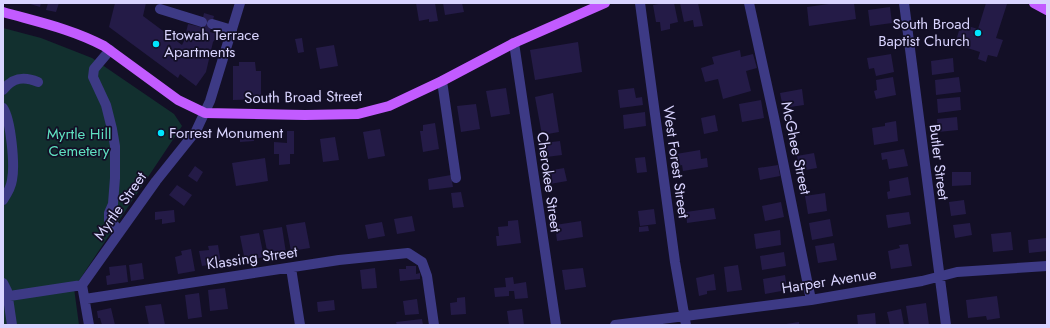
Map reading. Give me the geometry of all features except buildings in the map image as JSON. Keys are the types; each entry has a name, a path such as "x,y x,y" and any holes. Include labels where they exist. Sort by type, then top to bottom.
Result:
{"main road":[{"name":"South Broad Street","path":"3,12 68,30 92,39 110,50 178,100 205,113 305,115 358,114 389,106 442,82 514,43 605,3"},
{"path":"1034,3 1047,10"}],"street":[{"name":"Myrtle Street","path":"82,285 156,181 196,131 210,101 240,3"},
{"name":"West Forest Street","path":"640,3 675,262 686,320"},
{"name":"McGhee Street","path":"749,3 776,125 811,300"},
{"name":"Butler Street","path":"904,3 946,325"},
{"path":"160,9 232,30"},
{"name":"Cherokee Street","path":"514,43 556,325"},
{"path":"110,50 94,69 93,77 106,105 112,129 115,178 113,204 109,213 109,220 120,231"},
{"path":"3,90 14,80 29,78 38,82"},
{"path":"442,82 456,178"},
{"path":"3,108 8,120 13,167 11,186 3,200"},
{"name":"Klassing Street","path":"84,299 213,278 339,260 408,253 422,262 427,276 434,325"},
{"name":"Harper Avenue","path":"615,325 686,320 811,300 939,277 958,272 1047,266"},
{"path":"291,268 300,325"},
{"path":"3,283 12,325"},
{"path":"5,296 82,285 89,325"}],"green space":[{"name":"Myrtle Hill Cemetery","path":"3,28 41,38 92,58 174,114 182,126 74,288 79,325 3,325"}],"place":[{"name":"South Broad Baptist Church","path":"978,33"},
{"name":"Etowah Terrace Apartments","path":"156,44"},
{"name":"Forrest Monument","path":"161,133"}]}
